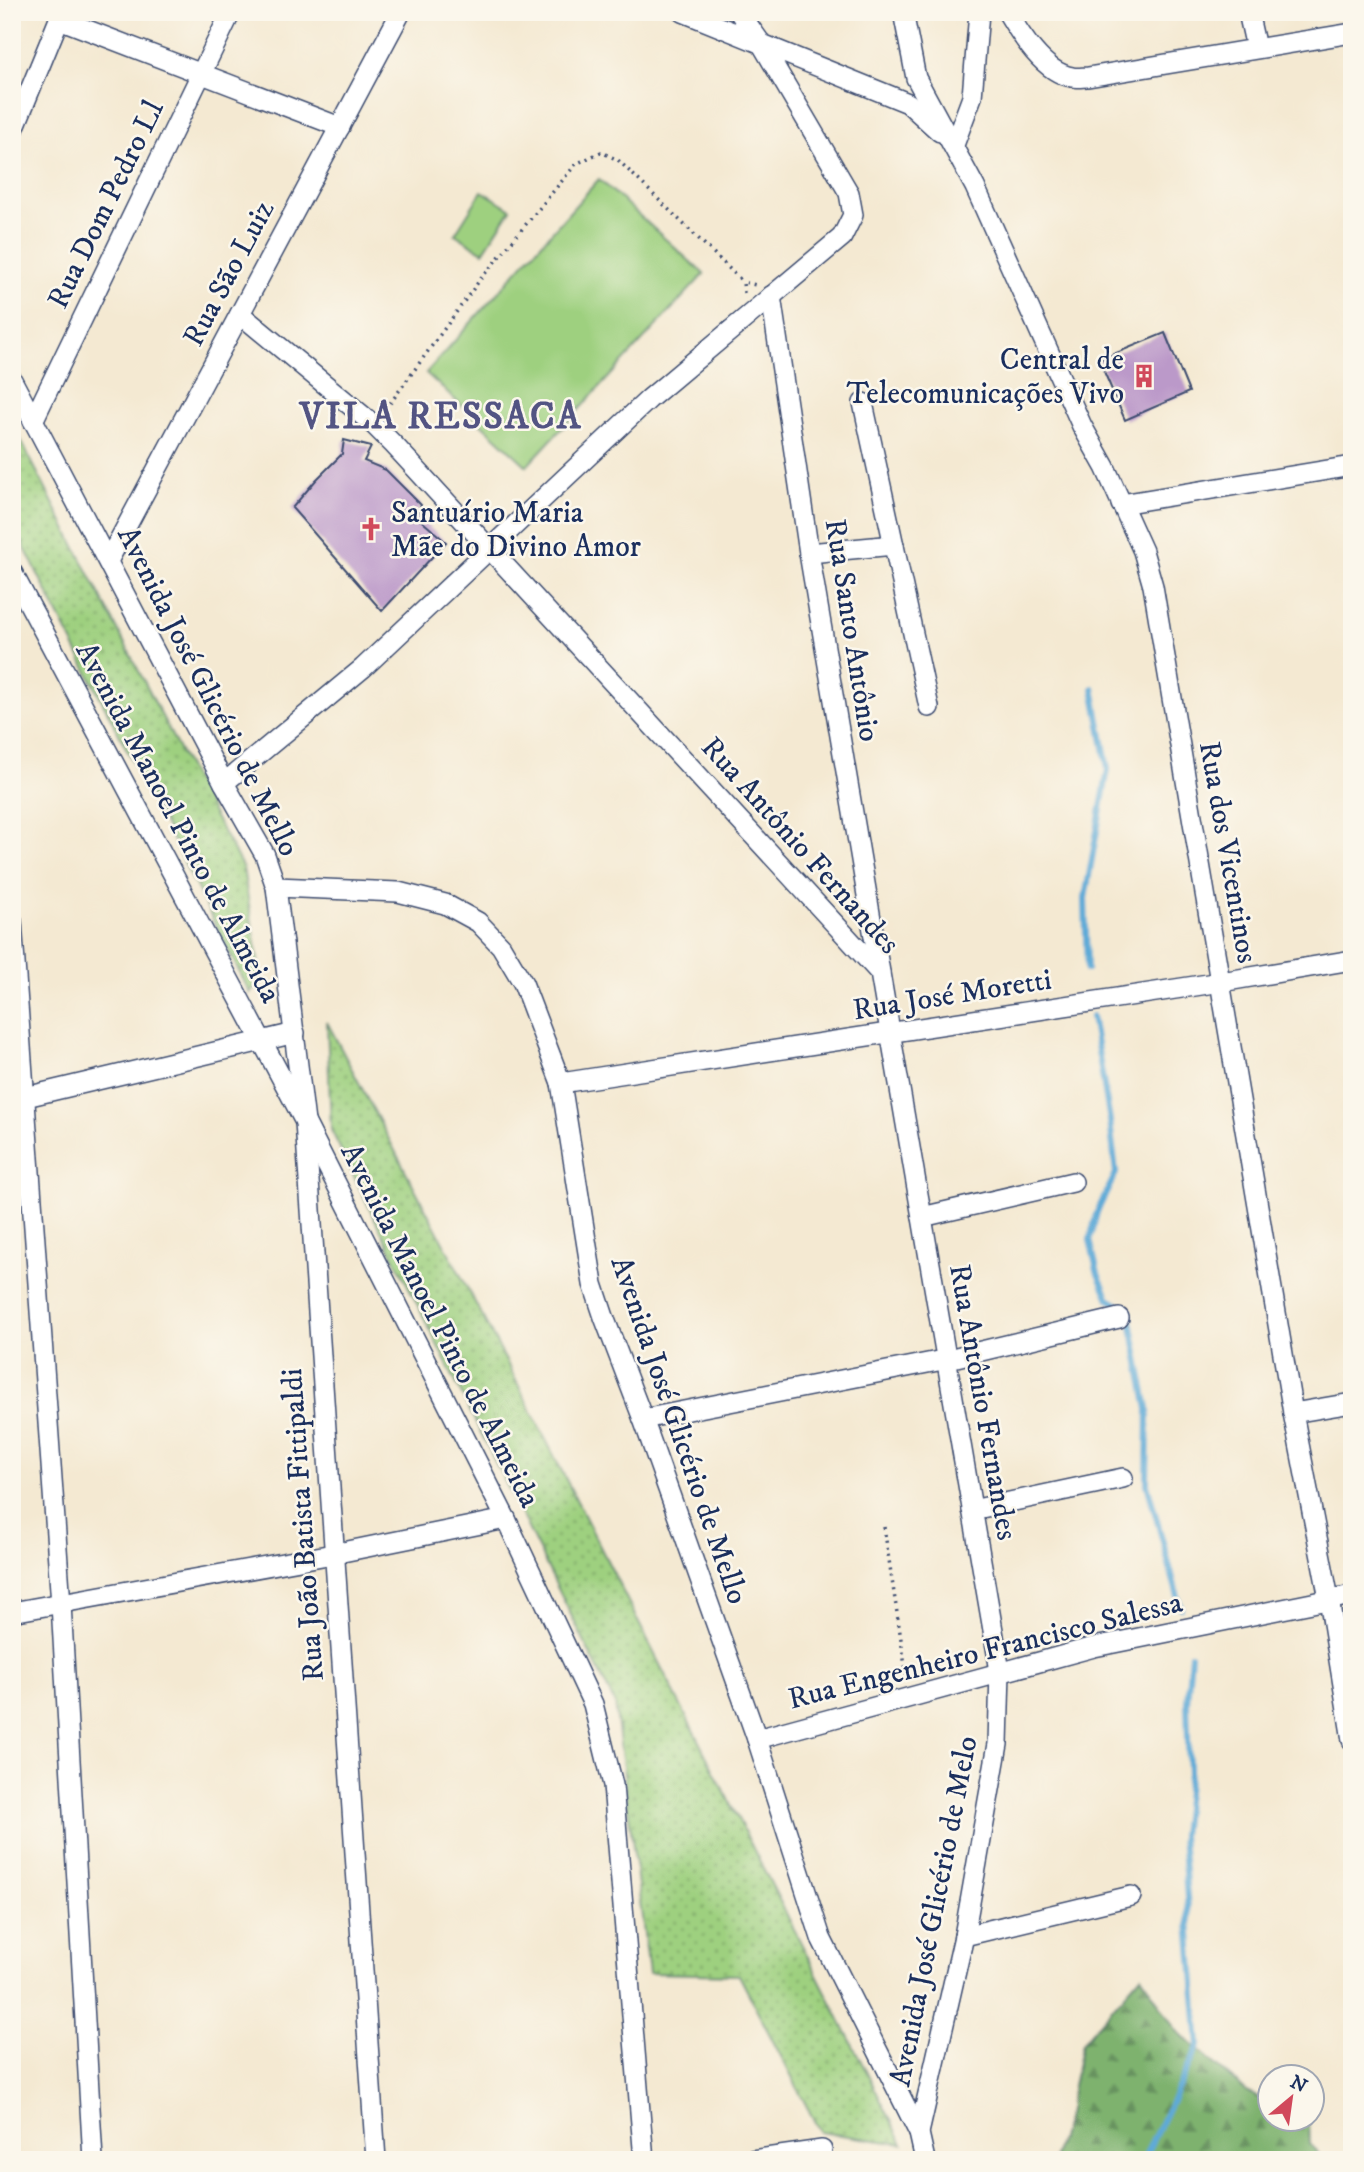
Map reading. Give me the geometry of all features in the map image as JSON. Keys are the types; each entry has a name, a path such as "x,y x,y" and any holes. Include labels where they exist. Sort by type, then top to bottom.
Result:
{"street":[{"name":"Rua Dom Pedro Ll","path":"33,421 231,12"},
{"name":"Rua São Luiz","path":"108,561 401,12"},
{"path":"683,12 908,103 954,145 972,97 979,12"},
{"path":"224,783 363,668 649,400 842,237 853,215 849,193 761,43 739,12"},
{"name":"Rua dos Vicentinos","path":"902,12 916,78 954,145 1082,426 1105,467 1143,551 1153,586 1293,1413 1329,1599 1352,1740"},
{"path":"1007,12 1025,42 1048,64 1070,77 1352,33"},
{"path":"1248,12 1256,48"},
{"path":"12,134 60,16 201,75 340,127"},
{"name":"Rua Santo Antônio","path":"771,296 809,553 880,973"},
{"name":"Rua Antônio Fernandes","path":"240,314 374,425 491,548 880,973 1000,1671"},
{"name":"Avenida José Glicério de Mello","path":"12,380 224,783 265,855 276,887 398,892 445,904 478,922 501,946 523,983 561,1083 593,1284 757,1739 821,1938 919,2133"},
{"path":"863,403 929,706"},
{"path":"1121,504 1352,466"},
{"path":"809,553 894,545"},
{"name":"Avenida Manoel Pinto de Almeida","path":"12,572 305,1122 506,1519 593,1704 613,1785 644,2160"},
{"name":"Rua João Batista Fittipaldi","path":"276,887 305,1122 376,2160"},
{"path":"12,920 18,1099 61,1604 93,2160"},
{"name":"Rua José Moretti","path":"561,1083 1352,960"},
{"path":"18,1099 295,1033"},
{"path":"922,1217 1073,1182"},
{"path":"643,1419 948,1359 1119,1318"},
{"path":"1293,1413 1352,1403"},
{"path":"972,1510 1123,1478"},
{"path":"12,1612 333,1554 506,1519"},
{"name":"Rua Engenheiro Francisco Salessa","path":"757,1739 1094,1647 1352,1595"},
{"name":"Avenida José Glicério de Melo","path":"925,2160 919,2133 964,1936 998,1744 1000,1671"},
{"path":"964,1936 1131,1896"},
{"path":"752,2160 822,2150"}],"path":[{"path":"374,425 479,281 576,164 601,152 618,160 743,282"},
{"path":"884,1527 910,1698"}],"green space":[{"path":"599,179 704,274 527,466 426,373"},
{"path":"482,191 511,209 483,252 455,234"},
{"path":"12,423 193,777 243,868 261,978 250,993 12,523"},
{"path":"327,1022 508,1365 903,2144 820,2132 739,1975 649,1973 615,1704 331,1130"},
{"path":"1141,1975 1176,2030 1247,2092 1256,2096 1256,2134 1310,2134 1310,2144 1324,2160 1053,2160 1066,2119 1082,2043"}],"building":[{"name":"Central de Telecomunicações Vivo","path":"1165,333 1189,392 1125,420 1099,360"},
{"name":"Santuário Maria Mãe do Divino Amor","path":"344,440 371,447 364,461 386,470 421,505 416,516 446,542 382,611 292,508 342,454"}],"waterway":[{"path":"1087,970 1085,898 1108,769 1093,688"},
{"path":"1092,1016 1116,1173 1097,1212 1090,1240 1098,1274 1109,1299 1129,1311 1148,1409 1147,1484 1181,1608"},
{"path":"1143,2160 1199,2045 1182,1835 1189,1774 1187,1702 1191,1654"}],"place":[{"name":"Central de Telecomunicações Vivo","path":"1144,376"},
{"name":"Santuário Maria Mãe do Divino Amor","path":"371,529"}],"district":[{"name":"VILA RESSACA","path":"441,415"}]}
